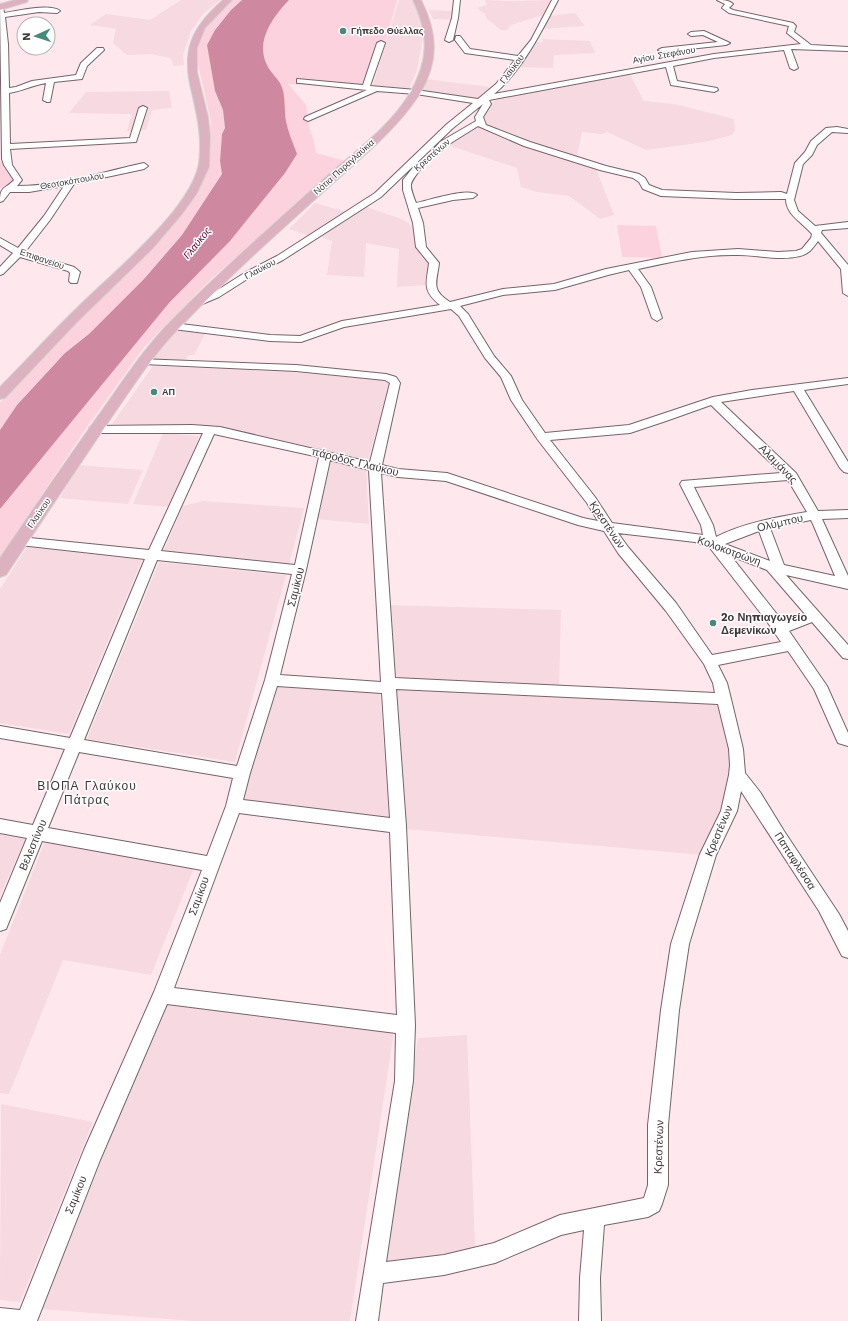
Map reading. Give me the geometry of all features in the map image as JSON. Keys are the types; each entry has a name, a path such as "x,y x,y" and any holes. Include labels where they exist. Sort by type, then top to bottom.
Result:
{"main road":[{"path":"1,9 24,0"},
{"path":"0,394 81,311 144,251 179,210 195,187 202,172 206,158 204,122 195,87 191,55 195,36 202,25 210,15 228,0"},
{"name":"Νότια Παραγλαύκια","path":"196,303 374,140 403,110 416,92 426,68 430,38 427,20 417,0"},
{"name":"Γλαύκου","path":"0,571 143,361 173,326 196,303"}],"street":[{"path":"449,40 455,18 457,0"},
{"name":"Γλαύκου","path":"196,303 216,295 249,274 286,254 372,200 450,126 499,86 534,40 555,0"},
{"path":"720,0 730,4 725,7 729,11 792,24 793,26 790,33 808,46"},
{"path":"0,199 4,190 14,186 18,180 7,163 7,147 2,108 4,91 1,9 57,11"},
{"path":"691,34 704,33 726,43 741,53"},
{"path":"458,37 468,51 520,58"},
{"path":"366,87 381,43"},
{"path":"662,50 726,43"},
{"name":"Αγίου Στεφάνου","path":"483,100 624,72 741,53 797,46 848,49"},
{"path":"787,48 794,68"},
{"path":"4,91 18,89 32,83 79,77 84,65 100,50"},
{"path":"669,64 674,83 714,90"},
{"path":"618,66 624,72"},
{"path":"646,68 652,76"},
{"path":"47,100 50,81"},
{"path":"300,81 483,100 487,104 478,118 483,126 521,142 609,170 636,176 641,179 646,187 658,193 736,196 781,195 791,197"},
{"path":"499,86 518,93"},
{"path":"308,119 375,89"},
{"path":"7,147 133,140 143,108"},
{"name":"Κρεστένων","path":"374,1274 444,1265 495,1253 560,1225 595,1217 648,1208 652,1204 658,1185 658,1125 670,1010 680,944 708,854 729,811 738,775 738,760 724,699 718,678 709,661 671,607 623,550 591,500 542,437 520,405 506,376 490,358 463,314 452,305 442,302 432,289 430,280 434,263 421,247 418,223 406,183 411,174 443,144 480,122"},
{"path":"848,132 837,129 829,130 826,135 811,147 808,154 799,164 790,204 793,210 847,268 848,293"},
{"name":"Θεοτοκόπουλου","path":"4,190 29,189 72,182 144,166"},
{"path":"2,268 20,253 72,182"},
{"path":"412,207 453,197 473,195"},
{"path":"173,326 297,340 307,338 342,324 452,305 503,292 555,287 602,273 707,253 742,252 782,255 799,254 815,239 817,229 848,225"},
{"name":"Επιφανείου","path":"0,242 20,253 70,269 75,272 74,281"},
{"path":"632,267 646,287 657,318"},
{"path":"143,361 296,368 376,376 392,379 395,383 375,467 398,826 406,1025 404,1081 367,1321"},
{"path":"542,437 630,429 655,422 713,400 848,381"},
{"path":"798,387 844,465 848,469"},
{"name":"Αλαμάνας","path":"713,400 792,476 802,490 815,515 846,584"},
{"name":"πάροδος Γλαύκου","path":"95,430 220,431 398,473 447,477 571,519 608,527"},
{"name":"Βελεστίνου","path":"0,923 153,555 210,430"},
{"name":"Σαμίκου","path":"26,1321 90,1157 162,995 234,806 242,773 272,680 300,570 325,455"},
{"path":"792,476 686,484 707,525 709,536 714,544 780,629 822,690 845,737"},
{"name":"Ολύμπου","path":"714,544 729,535 762,526 815,515 832,513 848,514"},
{"path":"762,526 775,568 814,616 846,650"},
{"name":"Κολοκοτρώνη","path":"608,527 684,536 714,544 730,552 775,568 846,584"},
{"path":"20,541 300,570"},
{"path":"780,629 814,616"},
{"path":"709,661 791,645"},
{"path":"272,680 724,699"},
{"path":"0,732 242,773"},
{"name":"Παπαφλέσσα","path":"738,775 752,791 778,835 832,918 848,949"},
{"path":"234,806 398,826"},
{"path":"0,826 211,864"},
{"path":"162,995 406,1025"},
{"path":"590,1321 590,1271 595,1217"},
{"path":"0,1319 22,1321"}],"shaded area":[{"path":"181,0 220,0 203,14 191,31 183,54 184,65 174,66 170,58 151,54 127,55 113,43 116,29 90,25 106,14 150,20"},
{"path":"232,0 242,0 231,10 215,30 207,45 215,91 223,110 225,128 222,134 220,161 222,174 182,235 144,279 89,334 65,353 17,405 0,430 0,403 19,380 139,261 200,180 211,122 196,55 198,42 203,32"},
{"path":"289,0 397,0 383,50 369,88 288,84 306,105 309,127 316,153 345,161 209,281 145,346 84,431 0,558 0,509 169,303 230,241 285,173 296,154 286,121 283,89 267,65 263,47 264,38 272,22"},
{"path":"399,0 413,0 418,10 423,37 417,70 409,89 372,87"},
{"path":"485,0 552,0 543,15 511,25 507,30 501,30 487,19 485,14 477,8 487,5"},
{"path":"429,10 454,11 453,20 433,19"},
{"path":"575,13 585,26 542,29 549,16"},
{"path":"542,39 590,41 595,53 554,55 553,68 519,67 535,42 543,42"},
{"path":"629,73 644,101 674,104 734,119 735,130 732,135 705,142 646,150 607,132 602,134 582,132 577,157 504,134 483,124 484,112 487,107 501,96 560,87"},
{"path":"426,79 490,87 477,99 420,91"},
{"path":"169,91 172,108 152,110 146,130 127,131 132,114 69,113 86,92"},
{"path":"476,125 595,166 614,215 600,219 569,196 537,192 521,187 517,168 445,144"},
{"path":"0,161 3,162 15,180 6,187 0,188"},
{"path":"315,203 347,212 309,236 289,229"},
{"path":"364,206 404,220 416,230 414,232 417,249 431,262 426,285 397,287 399,249 366,243 364,277 327,275 332,241 319,236"},
{"path":"617,225 656,226 662,258 622,257"},
{"path":"172,328 206,332 194,355 189,355 185,360 146,359"},
{"path":"153,366 291,372 390,381 368,460 215,427 112,424"},
{"path":"163,433 199,436 171,507 133,504"},
{"path":"331,461 366,468 369,524 316,519"},
{"path":"77,465 143,470 128,504 60,498"},
{"path":"203,501 304,508 289,564 164,550 183,506"},
{"path":"27,547 142,560 69,734 0,723 0,589"},
{"path":"159,562 286,575 235,762 87,739"},
{"path":"387,605 561,610 559,688 392,681"},
{"path":"391,686 722,702 736,761 730,798 703,855 405,829"},
{"path":"273,687 380,693 389,820 241,803"},
{"path":"0,833 26,837 0,896"},
{"path":"45,841 194,868 151,975 63,960 9,1094 0,1093 0,955"},
{"path":"162,1001 394,1031 350,1321 193,1321 41,1309"},
{"path":"467,1035 475,1246 437,1262 385,1266 418,1038"},
{"path":"1,1104 93,1122 20,1302 0,1300"}],"water":[{"name":"Γλαύκος","path":"242,0 289,0 272,22 264,38 263,47 267,65 283,89 285,117 297,154 285,173 230,241 169,303 0,509 0,430 17,405 65,353 89,334 144,279 182,235 222,174 220,161 222,134 225,128 223,110 215,91 207,45 215,30 231,10"}],"place":[{"name":"Γήπεδο Θύελλας","path":"343,31"},
{"name":"ΑΠ","path":"154,392"},
{"name":"2ο Νηπιαγωγείο Δεμενίκων","path":"713,623"}],"district":[{"name":"ΒΙΟΠΑ Γλαύκου Πάτρας","path":"87,793"}]}
